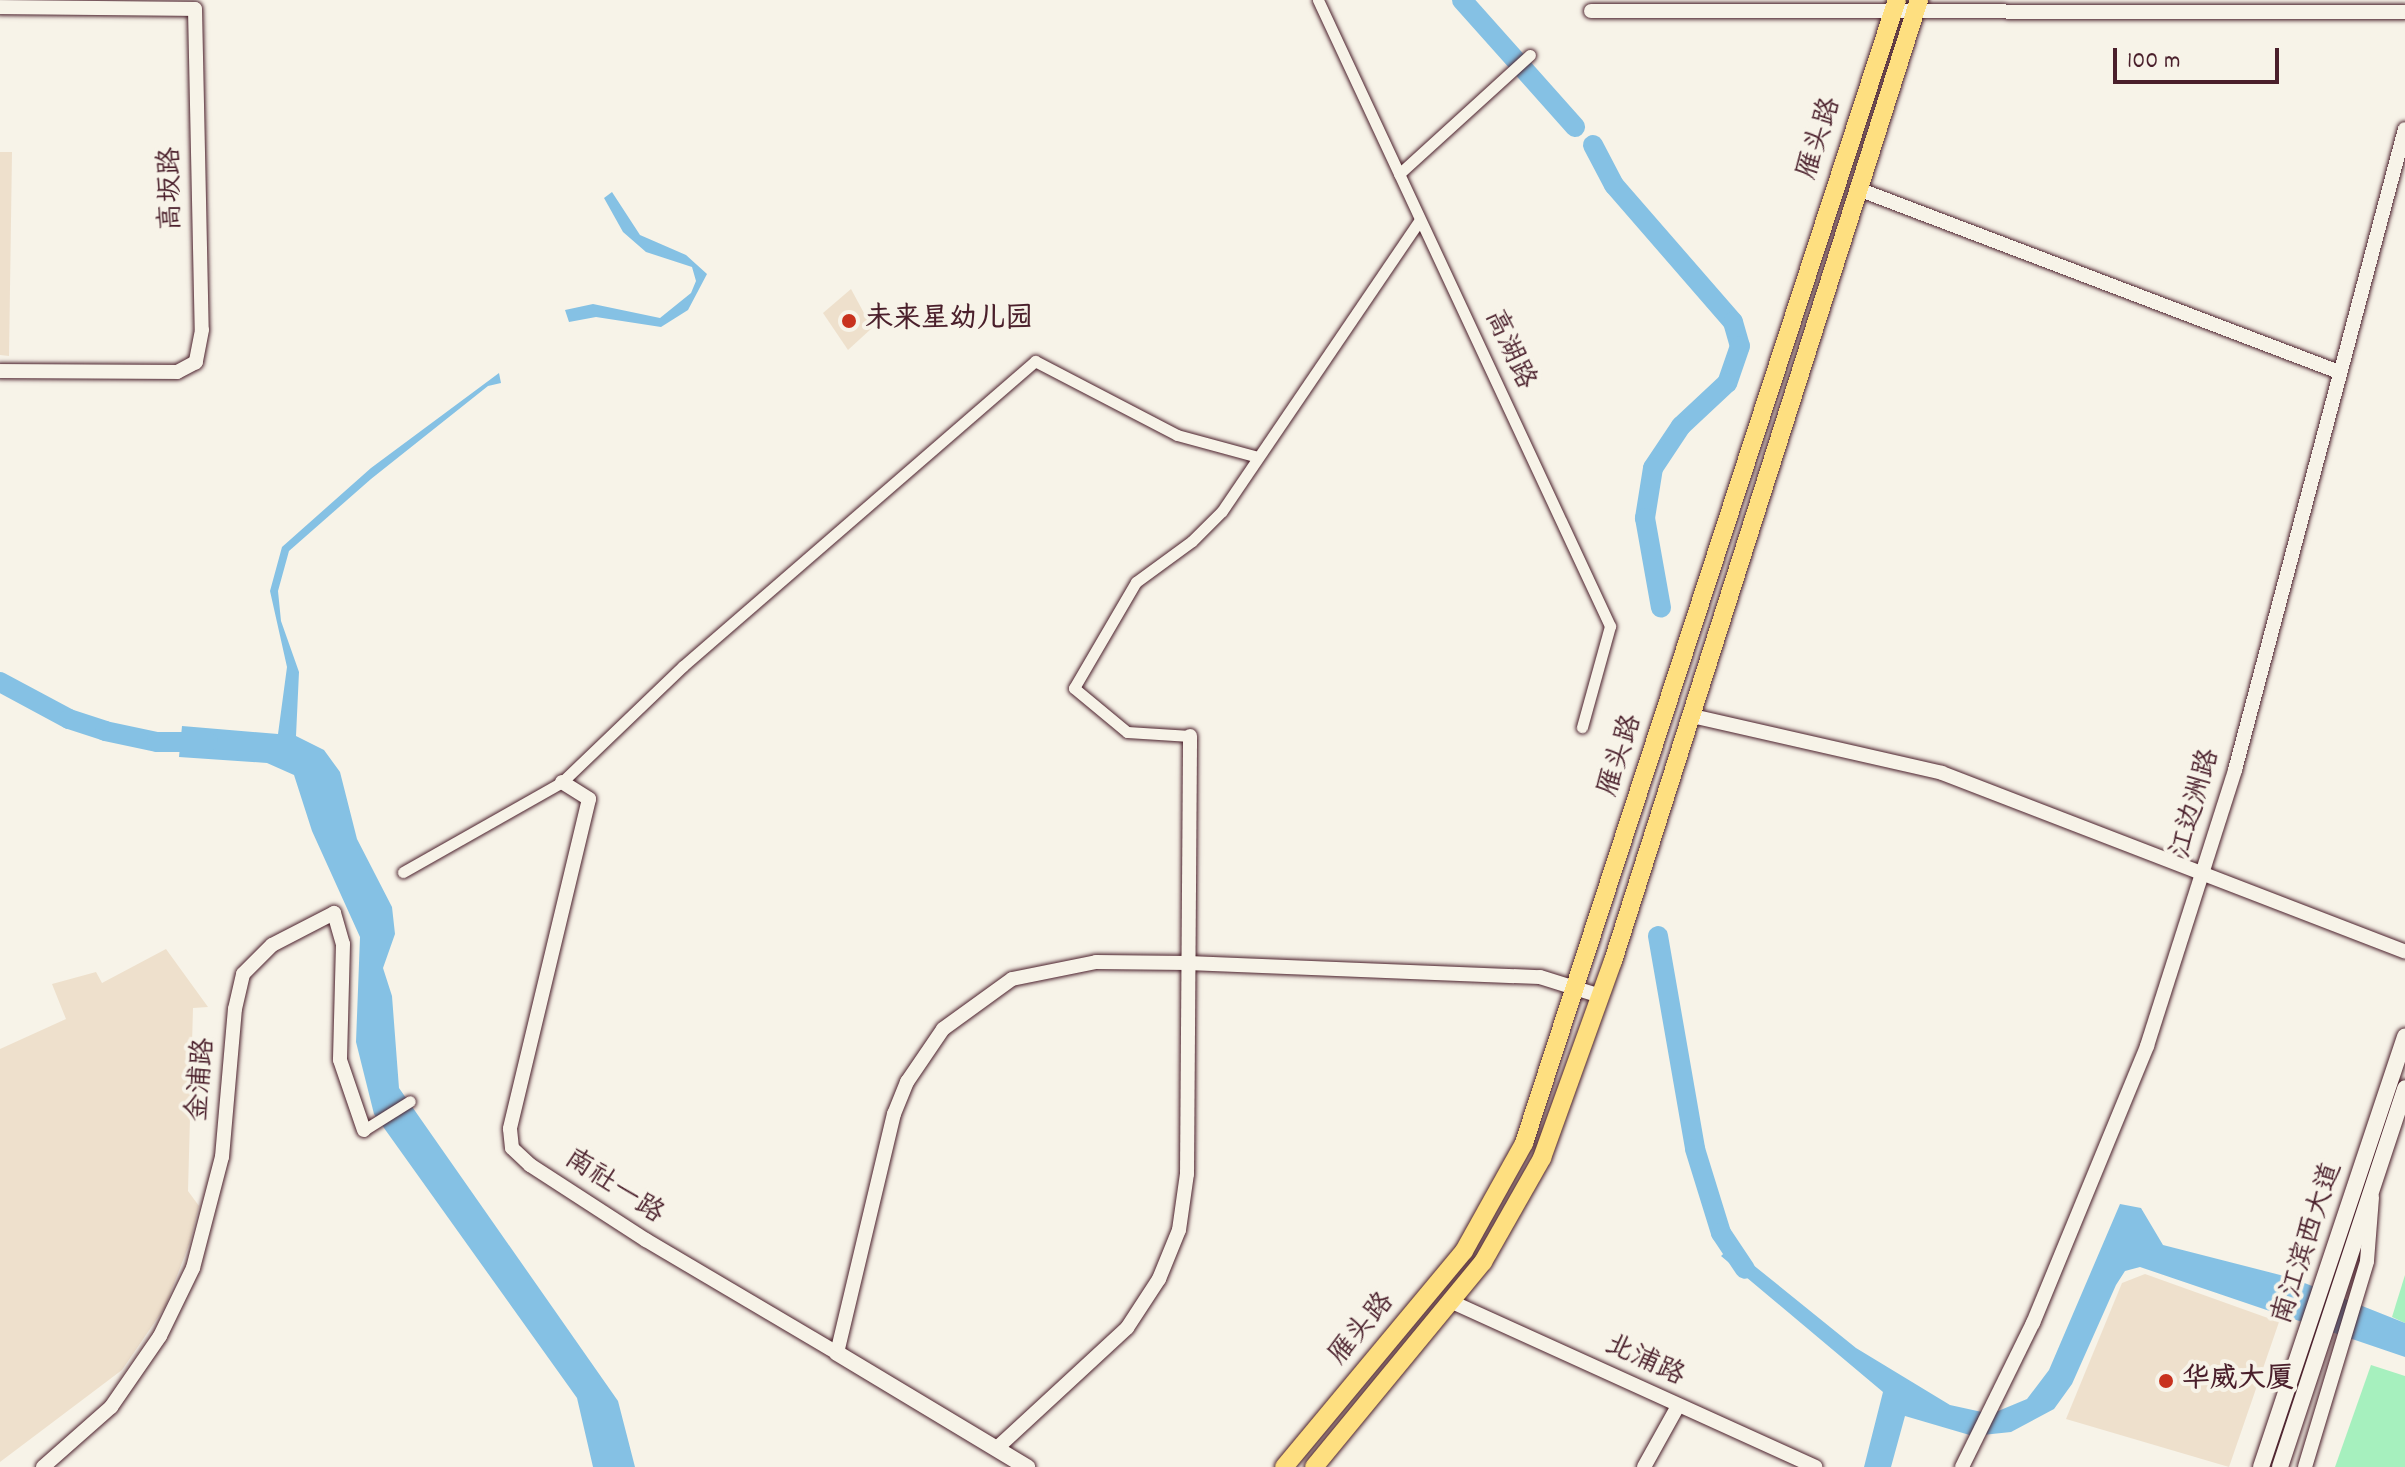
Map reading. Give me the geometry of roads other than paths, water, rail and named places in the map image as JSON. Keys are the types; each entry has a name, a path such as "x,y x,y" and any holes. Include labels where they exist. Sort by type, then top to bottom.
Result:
{"main road":[{"name":"雁头路","path":"1284,1467 1427,1298 1487,1217 1528,1133 1894,7"},
{"name":"雁头路","path":"1314,1467 1452,1302 1494,1246 1534,1175 1597,995 1613,961 1916,8"},
{"name":"南江滨西大道","path":"2280,1467 2325,1333 2330,1290 2405,1036"},
{"name":"南江滨西大道","path":"2330,1290 2373,1188 2405,1088"},
{"name":"南江滨西大道","path":"2261,1467 2325,1333"},
{"name":"南社一路","path":"837,1353 1027,1467"}],"street":[{"name":"高湖路","path":"1318,0 1610,626 1582,727"},
{"name":"高坂路","path":"0,7 195,9 202,330 196,362 177,372 0,371"},
{"path":"1591,11 1894,7 2405,12"},
{"path":"1399,174 1530,55"},
{"name":"江边洲路","path":"1962,1467 2033,1323 2101,1166 2204,874 2405,129"},
{"path":"1858,189 2339,372"},
{"path":"997,1448 1127,1328 1172,1251 1187,1188 1190,736 1127,732 1074,688 1136,582 1207,527 1419,221"},
{"path":"403,872 562,782 683,666 1035,361 1177,435 1258,457"},
{"path":"1692,716 1942,773 2405,952"},
{"name":"南社一路","path":"562,782 589,799 510,1129 512,1148 530,1165 646,1240 837,1353"},
{"name":"金浦路","path":"43,1467 111,1407 160,1336 193,1268 222,1157 235,1009 243,974 272,945 334,913 343,944 340,1060 367,1128"},
{"path":"837,1353 894,1114 913,1071 943,1029 982,996 1026,974 1105,962 1188,963 1540,977 1597,995"},
{"path":"367,1128 410,1101"},
{"path":"2305,1467 2325,1333 2354,1299 2370,1247 2373,1188"},
{"name":"北浦路","path":"1452,1302 1815,1467"},
{"path":"1644,1467 1678,1406"}],"water":[{"path":"612,192 640,235 686,255 707,274 688,310 661,327 596,317 569,322 565,310 593,304 660,318 691,293 696,281 692,267 646,252 623,232 604,198"},
{"path":"499,373 501,383 488,386 371,479 289,551 278,591 281,621 299,672 296,736 324,750 340,772 357,839 392,907 395,934 383,968 392,996 399,1088 618,1401 635,1467 593,1467 577,1398 374,1114 356,1042 360,937 312,831 294,775 267,763 179,757 182,726 278,734 287,667 270,591 282,547 371,468"},
{"path":"2120,1204 2141,1208 2163,1245 2292,1278 2405,1323 2405,1357 2140,1267 2125,1271 2116,1285 2072,1384 2054,1409 2011,1432 1973,1436 1905,1416 1891,1467 1864,1467 1883,1392 1721,1256 1734,1244 1752,1264 1856,1348 1950,1405 1991,1414 2027,1399 2049,1370"}],"waterway":[{"path":"1462,0 1575,127"},
{"path":"1593,145 1614,185 1733,322 1740,346 1727,383 1681,426 1653,468 1645,518 1661,608"},
{"path":"0,682 69,719 105,731 157,742 208,742"},
{"path":"1658,936 1695,1149 1721,1233 1745,1269"}],"place":[{"name":"未来星幼儿园","path":"849,321"},
{"name":"华威大厦","path":"2166,1381"}]}
